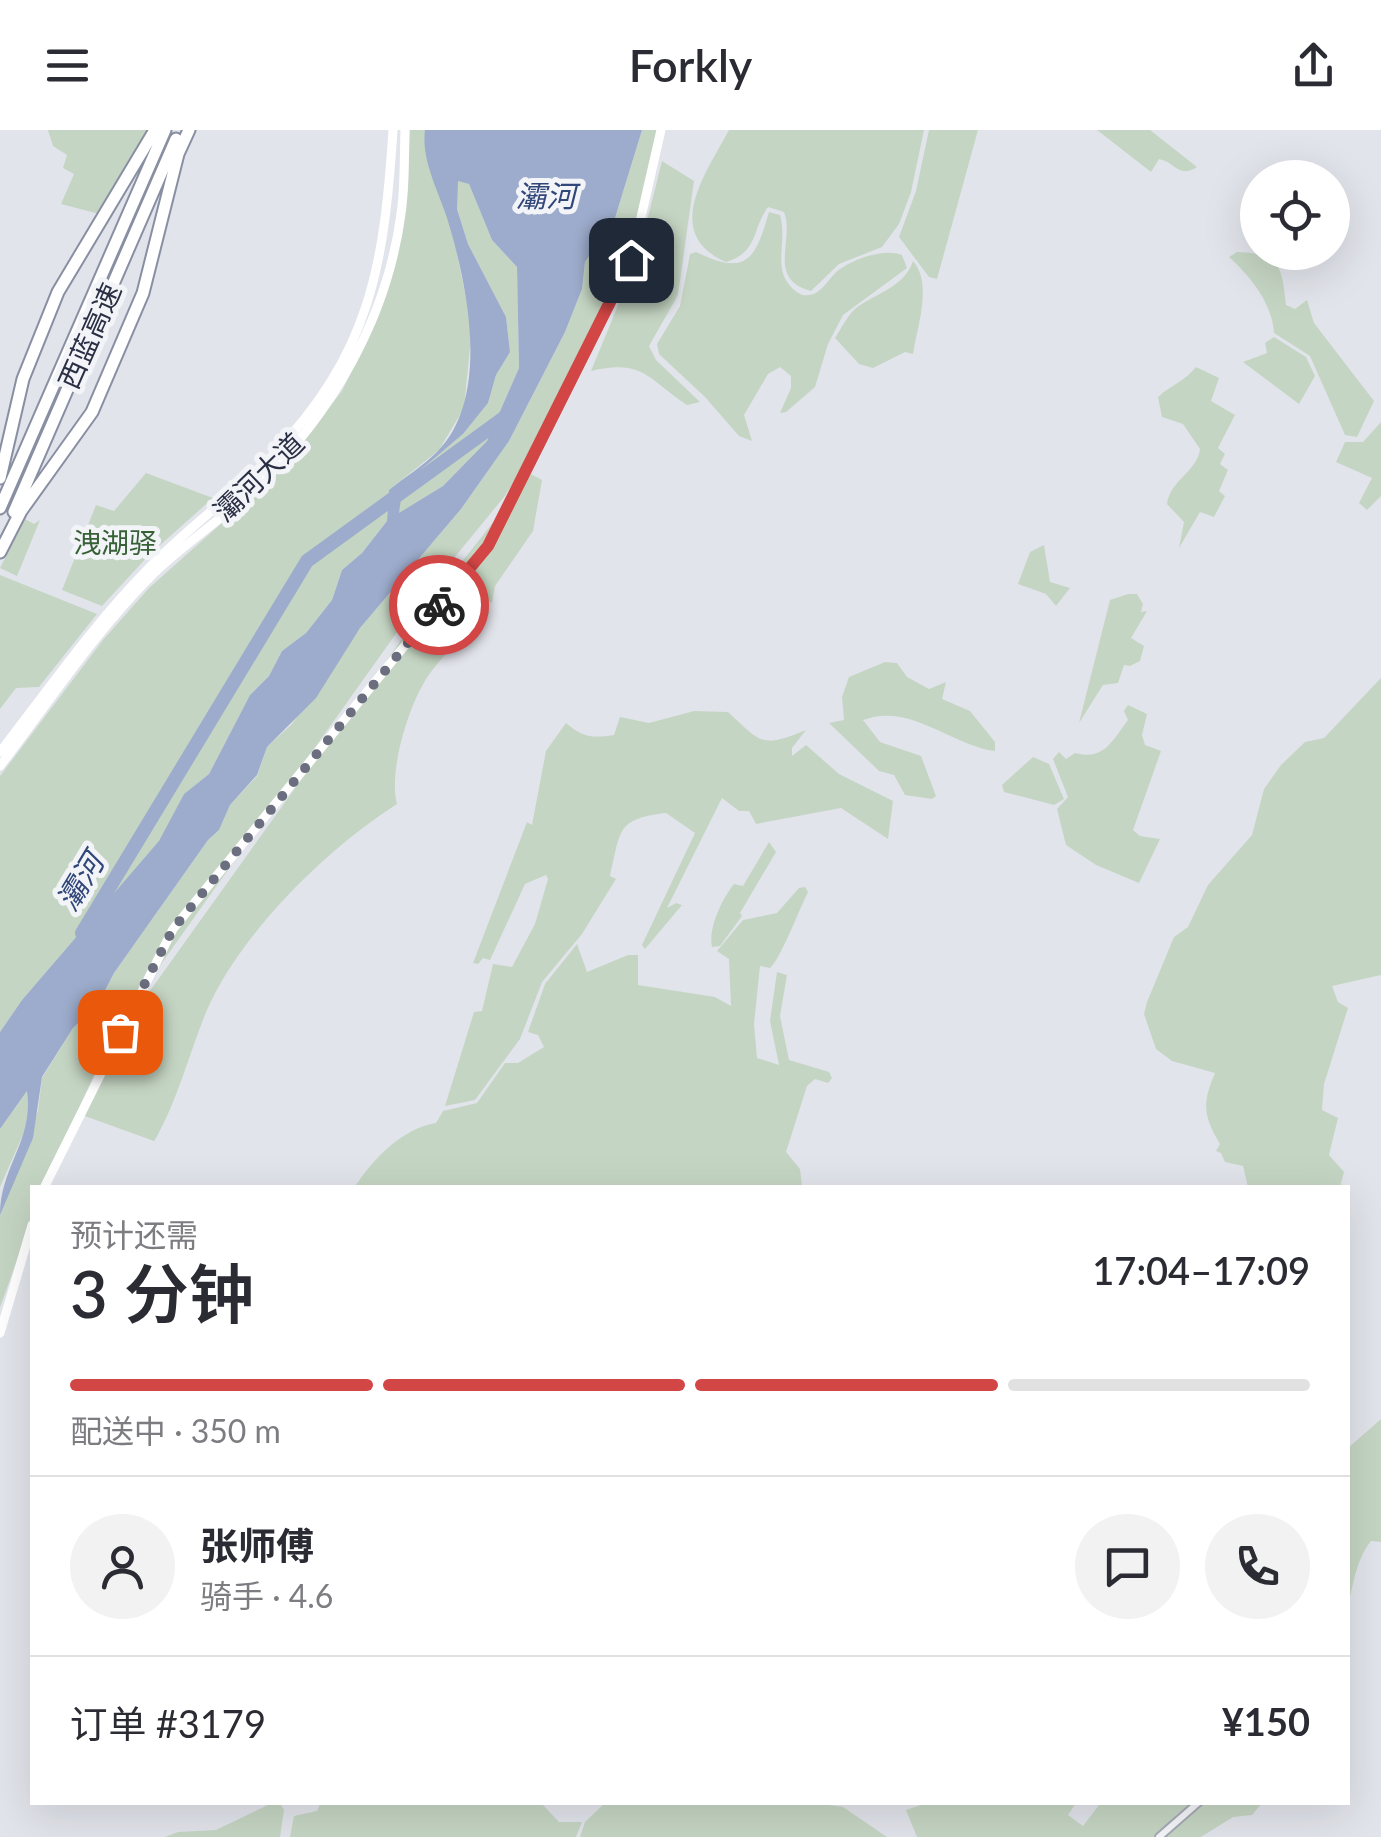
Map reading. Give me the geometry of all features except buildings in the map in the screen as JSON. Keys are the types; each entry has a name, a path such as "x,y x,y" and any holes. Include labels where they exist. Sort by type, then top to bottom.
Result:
{"highway":[{"path":"0,478 23,380 58,292 155,130"},
{"name":"西蓝高速","path":"0,508 165,130"},
{"name":"西蓝高速","path":"0,543 180,130"},
{"path":"0,552 21,511 92,412 143,293 178,154 188,130"}],"street":[{"name":"灞河大道","path":"0,752 104,616 150,566 272,456 323,394 354,339 376,284 388,214 393,130"},
{"name":"灞河大道","path":"0,766 110,622 150,578 254,488 301,438 335,392 380,299 401,214 405,130"},
{"path":"45,1185 173,929 488,546 631,260 661,130"},
{"path":"0,1333 30,1232"},
{"path":"1159,1837 1195,1805"}],"green space":[{"path":"48,130 151,130 103,215 61,204 74,174 63,168 67,155 53,146"},
{"path":"410,130 425,130 472,327 464,408 439,450 389,490 387,521 362,553 342,570 332,600 306,633 282,651 269,676 250,695 209,774 184,794 160,841 22,1000 0,1032 0,776 103,640 149,588 277,474 342,391 378,317 395,265 408,190"},
{"path":"642,130 658,130 625,261 561,407 504,497 422,597 112,1033 46,1185 30,1185 30,1224 0,1307 0,1215 38,1111 42,1078 73,1028 98,1004 114,973 219,830 230,805 257,776 267,747 292,724 360,628 461,509 509,441 565,332 582,289 585,262 615,218"},
{"path":"729,130 924,130 911,192 899,224 882,247 839,264 811,291 789,278 784,212 768,207 744,253 726,262 707,250 696,236 694,202"},
{"path":"929,130 978,130 937,279 929,277 899,237 916,191"},
{"path":"1097,130 1150,130 1197,167 1181,171 1159,159 1151,172"},
{"path":"662,161 694,181 678,295 649,346 656,360 700,402 687,405 634,369 591,371 638,257"},
{"path":"457,180 469,184 492,240 517,267 519,368 487,441 443,486 398,514 403,485 463,434 488,403 496,375 510,352 506,317 468,244 457,209"},
{"path":"769,212 780,215 785,278 802,295 814,294 840,269 871,255 902,255 907,268 843,315 828,344 815,387 786,412 780,413 791,388 791,376 780,367 768,374 744,415 752,441 739,436 659,354 657,344 680,306 690,254 696,252 727,263 746,259 759,242"},
{"path":"1240,252 1240,268 1229,257"},
{"path":"913,261 919,270 923,293 913,354 905,352 873,368 859,364 835,338 855,309 896,284"},
{"path":"1242,270 1279,270 1286,305 1295,309 1307,300 1314,323 1374,401 1357,437 1345,435 1310,356 1274,333 1269,311"},
{"path":"1274,337 1306,357 1315,376 1299,404 1243,362 1267,353 1265,343"},
{"path":"1196,367 1219,378 1211,401 1235,415 1218,448 1225,454 1220,464 1228,470 1219,491 1225,496 1214,517 1200,512 1179,548 1184,522 1167,504 1200,449 1183,424 1162,417 1158,397"},
{"path":"1381,422 1381,496 1367,510 1359,503 1372,478 1336,462 1345,442 1363,442"},
{"name":"洩湖驿","path":"146,473 213,498 149,555 102,606 62,590 96,505 114,511"},
{"path":"531,474 542,480 533,531 495,586 492,603 481,598 428,605"},
{"path":"25,519 34,524 40,520 17,576 0,568"},
{"path":"1044,545 1050,582 1070,588 1056,606 1046,594 1018,584 1030,552"},
{"path":"0,575 97,614 39,687 16,688 0,709"},
{"path":"1137,594 1143,604 1141,612 1147,611 1131,638 1144,646 1140,661 1124,665 1118,683 1103,685 1079,723 1110,600"},
{"path":"480,602 489,607 489,614 442,659 414,703 395,774 397,804 315,869 241,952 207,1010 171,1107 154,1141 82,1115 100,1073 147,995 417,618 426,609"},
{"path":"885,662 897,663 907,677 929,689 946,682 942,699 970,711 995,742 995,751 897,716 863,720 880,742 921,756 936,796 932,799 905,795 894,775 879,771 829,723 844,720 842,697 849,677"},
{"path":"1381,678 1381,975 1332,986 1338,1002 1348,1008 1324,1084 1322,1110 1338,1118 1329,1155 1344,1172 1341,1185 1248,1185 1243,1166 1225,1162 1216,1151 1220,1144 1206,1109 1215,1073 1172,1061 1156,1049 1144,1014 1174,937 1188,927 1208,885 1252,835 1264,789 1305,742 1324,738"},
{"path":"1128,705 1147,714 1142,735 1145,745 1161,751 1133,830 1140,836 1160,839 1139,883 1096,865 1066,845 1057,809 1068,797 1053,759 1059,752 1066,759 1075,753 1100,752 1128,720 1124,711"},
{"path":"694,711 728,712 755,736 770,741 806,730 792,748 792,756 806,745 839,774 893,801 888,839 841,808 756,824 749,811 739,811 722,798 667,908 676,903 682,905 645,949 642,945 695,833 666,813 629,823 616,848 610,876 616,879 582,934 542,982 520,1039 475,1100 445,1106 474,1012 482,1011 493,964 512,967 535,924 548,879 546,875 525,884 490,960 483,958 478,964 473,963 527,822 532,825 546,751 566,723 583,734 607,736 614,735 620,717 649,723"},
{"path":"1033,757 1049,764 1064,799 1054,805 1004,792 1002,785"},
{"path":"769,842 776,852 740,913 742,916 720,946 712,947 714,923 725,898 734,884 743,886"},
{"path":"805,887 808,892 779,955 770,968 760,966 754,1024 757,1058 779,1065 770,1021 777,972 787,975 780,1016 789,1060 829,1072 832,1078 828,1083 815,1079 807,1086 786,1152 800,1169 802,1185 356,1185 401,1138 436,1123 443,1111 477,1103 505,1063 518,1063 544,1047 538,1035 528,1032 545,984 577,944 587,972 628,955 638,955 638,985 715,997 731,1006 729,959 717,951 743,920 777,913 799,888"},
{"path":"28,1090 29,1121 0,1187 0,1129"},
{"path":"1381,1419 1381,1542 1371,1541 1362,1556 1350,1597 1350,1446"},
{"path":"268,1805 281,1805 284,1810 280,1837 165,1837 178,1832 216,1830"},
{"path":"320,1805 543,1805 559,1822 582,1822 576,1837 290,1837 294,1816 317,1811"},
{"path":"603,1805 829,1805 843,1807 887,1837 580,1837 585,1822"},
{"path":"921,1805 1075,1805 1068,1815 1083,1826 1099,1805 1191,1805 1167,1827 1196,1805 1260,1805 1252,1815 1233,1817 1201,1837 917,1837 906,1810"}],"water":[{"name":"灞河","path":"425,130 642,130 615,218 585,262 582,289 565,332 509,441 461,509 360,628 316,698 267,747 257,775 230,805 219,830 114,973 98,1004 73,1028 42,1077 33,1138 0,1215 5,1182 22,1139 28,1109 27,1091 0,1129 0,1032 22,1000 159,841 184,794 209,774 250,695 269,676 282,651 306,633 332,600 342,570 362,553 387,521 389,490 432,457 454,429 465,401 470,371 467,306 455,244 424,141","holes":["458,181 469,184 492,240 517,267 519,368 487,441 443,486 399,513 403,485 463,434 488,403 496,375 510,352 506,317 468,244 457,209"]}],"waterway":[{"name":"灞河","path":"82,933 307,561 508,415"}],"way so far":[{"path":"120,1032 173,929 439,605"}],"route":[{"path":"439,605 488,546 631,260"}]}
